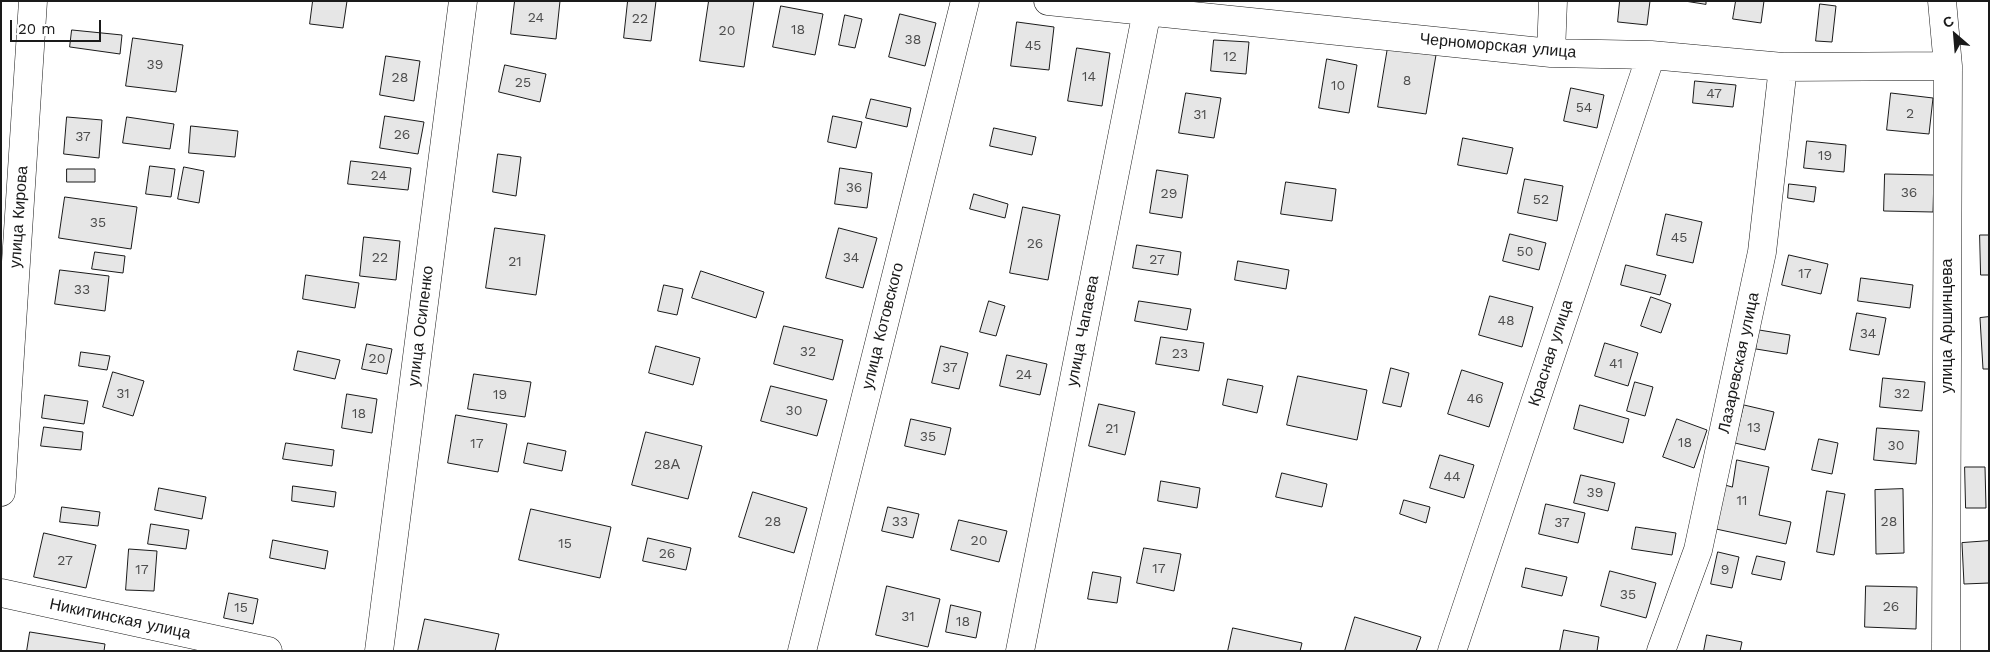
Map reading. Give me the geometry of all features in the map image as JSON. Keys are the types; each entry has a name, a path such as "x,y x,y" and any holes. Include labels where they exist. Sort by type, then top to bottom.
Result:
{"street":[{"name":"улица Кирова","path":"1,492 33,1"},
{"name":"улица Осипенко","path":"379,651 463,1"},
{"name":"улица Котовского","path":"802,651 965,1"},
{"name":"Черноморская улица","path":"1048,1 1551,53 1650,55 1783,67 1948,66"},
{"path":"1551,53 1553,1"},
{"name":"улица Аршинцева","path":"1942,1 1948,66 1946,651"},
{"name":"улица Чапаева","path":"1020,651 1147,11"},
{"name":"Красная улица","path":"1452,651 1650,55"},
{"name":"Лазаревская улица","path":"1661,651 1698,550 1762,252 1783,67"},
{"name":"Никитинская улица","path":"1,593 268,651"}],"building":[{"path":"313,1 347,1 343,28 310,24"},
{"path":"515,1 560,1 556,39 511,34"},
{"path":"628,1 656,1 651,41 624,38"},
{"path":"709,1 754,1 744,67 700,61"},
{"path":"1620,1 1650,1 1647,25 1618,22"},
{"path":"1685,1 1706,1 1706,4"},
{"path":"1736,1 1764,1 1761,23 1733,19"},
{"path":"1820,4 1836,6 1832,42 1816,41"},
{"path":"781,6 823,14 815,55 773,47"},
{"path":"900,14 936,23 925,66 889,57"},
{"path":"845,15 862,19 855,48 839,45"},
{"path":"1017,22 1054,27 1049,70 1011,66"},
{"path":"72,30 122,35 120,54 70,47"},
{"path":"133,38 183,45 176,92 126,86"},
{"path":"1214,40 1249,42 1246,74 1211,71"},
{"path":"1388,47 1436,55 1426,114 1378,107"},
{"path":"1077,48 1110,53 1102,106 1068,101"},
{"path":"386,56 420,61 414,101 380,95"},
{"path":"1327,59 1357,65 1349,113 1319,108"},
{"path":"505,65 546,74 540,102 499,92"},
{"path":"1695,81 1736,85 1733,107 1693,103"},
{"path":"1571,88 1604,95 1597,128 1564,121"},
{"path":"1186,93 1221,98 1214,138 1179,133"},
{"path":"1891,93 1933,98 1929,134 1887,130"},
{"path":"871,99 911,108 907,127 866,118"},
{"path":"385,116 424,122 418,154 380,148"},
{"path":"833,116 862,122 856,148 828,142"},
{"path":"67,117 102,120 99,158 64,154"},
{"path":"127,117 174,124 170,149 123,143"},
{"path":"191,126 238,131 235,157 189,153"},
{"path":"994,128 1036,137 1032,155 990,146"},
{"path":"1463,138 1513,148 1507,174 1458,165"},
{"path":"1807,141 1846,145 1844,172 1804,168"},
{"path":"498,154 521,157 516,196 493,192"},
{"path":"351,161 411,168 408,190 348,184"},
{"path":"150,166 175,169 171,197 146,194"},
{"path":"184,167 204,171 199,203 178,199"},
{"path":"840,168 872,173 867,208 835,204"},
{"path":"67,169 95,169 95,182 67,182"},
{"path":"1157,170 1188,175 1182,218 1150,213"},
{"path":"1885,174 1934,175 1933,212 1884,211"},
{"path":"1525,179 1563,186 1557,221 1518,213"},
{"path":"1286,182 1336,189 1332,221 1281,214"},
{"path":"1789,184 1816,187 1814,202 1788,198"},
{"path":"974,194 1008,204 1005,218 970,209"},
{"path":"65,197 137,207 131,249 59,238"},
{"path":"1023,207 1060,215 1048,280 1010,273"},
{"path":"1666,214 1702,222 1693,263 1657,255"},
{"path":"495,228 545,235 536,295 486,288"},
{"path":"839,228 877,238 863,288 826,278"},
{"path":"1510,234 1546,243 1539,270 1503,261"},
{"path":"1980,235 1989,235 1989,275 1981,275"},
{"path":"364,237 400,241 396,280 360,276"},
{"path":"1137,245 1181,252 1178,275 1133,268"},
{"path":"95,252 125,256 123,273 92,269"},
{"path":"1789,255 1828,264 1821,294 1782,285"},
{"path":"1238,261 1289,270 1286,289 1235,280"},
{"path":"1626,265 1666,275 1660,295 1621,285"},
{"path":"60,270 109,276 105,311 55,304"},
{"path":"701,271 764,292 756,318 692,298"},
{"path":"306,275 359,283 355,308 303,299"},
{"path":"1861,278 1913,285 1910,308 1858,301"},
{"path":"664,285 683,289 677,315 658,311"},
{"path":"1490,296 1533,307 1522,347 1479,335"},
{"path":"1651,297 1671,304 1661,333 1641,326"},
{"path":"989,301 1005,306 996,336 980,332"},
{"path":"1139,301 1191,309 1187,330 1135,321"},
{"path":"1857,313 1886,318 1879,355 1850,350"},
{"path":"1989,317 1989,369 1983,369 1980,318"},
{"path":"784,326 843,340 833,380 774,364"},
{"path":"1759,330 1790,335 1787,354 1756,349"},
{"path":"1161,337 1204,343 1199,371 1156,364"},
{"path":"1605,343 1638,353 1628,386 1595,376"},
{"path":"367,344 392,349 387,374 362,369"},
{"path":"656,346 700,358 693,385 649,373"},
{"path":"941,346 968,353 959,389 932,383"},
{"path":"298,351 340,360 335,379 294,370"},
{"path":"81,352 110,356 107,370 79,366"},
{"path":"1007,355 1047,364 1040,395 1000,386"},
{"path":"1391,368 1409,373 1401,407 1383,403"},
{"path":"1462,370 1503,383 1489,427 1448,414"},
{"path":"113,372 144,381 133,416 103,407"},
{"path":"474,374 531,382 525,417 468,409"},
{"path":"1298,376 1367,390 1357,440 1287,425"},
{"path":"1883,378 1925,382 1922,411 1880,407"},
{"path":"1228,379 1263,386 1257,413 1223,405"},
{"path":"1635,382 1653,387 1645,416 1627,411"},
{"path":"771,386 827,400 817,436 761,421"},
{"path":"347,394 377,399 372,433 342,428"},
{"path":"45,395 88,401 84,424 42,418"},
{"path":"1099,404 1135,412 1125,455 1089,446"},
{"path":"1580,405 1629,419 1623,443 1574,429"},
{"path":"1744,405 1774,412 1765,450 1735,443"},
{"path":"456,415 507,424 498,472 448,463"},
{"path":"911,419 951,428 945,455 905,446"},
{"path":"1677,419 1707,430 1694,468 1663,457"},
{"path":"44,427 83,432 81,450 41,446"},
{"path":"1877,428 1919,431 1916,464 1874,460"},
{"path":"646,432 702,446 688,499 632,485"},
{"path":"1819,439 1838,443 1832,474 1812,470"},
{"path":"286,443 334,450 332,466 283,459"},
{"path":"528,443 566,451 562,471 524,463"},
{"path":"1440,455 1474,465 1464,498 1430,488"},
{"path":"1737,460 1769,467 1759,515 1791,522 1786,544 1716,529 1725,485 1732,487"},
{"path":"1965,467 1985,467 1986,508 1966,508"},
{"path":"1282,473 1327,484 1322,507 1276,497"},
{"path":"1581,475 1615,483 1608,511 1574,503"},
{"path":"1161,481 1200,488 1197,508 1158,501"},
{"path":"293,486 336,492 334,507 292,501"},
{"path":"159,488 206,497 202,519 155,510"},
{"path":"1903,489 1904,553 1876,554 1875,490"},
{"path":"1827,491 1845,494 1834,555 1817,552"},
{"path":"753,492 807,508 794,553 739,537"},
{"path":"1404,500 1430,507 1426,523 1400,514"},
{"path":"1546,504 1585,513 1578,543 1539,534"},
{"path":"62,507 100,512 98,526 60,522"},
{"path":"888,507 919,514 913,538 882,531"},
{"path":"531,509 611,527 600,578 519,560"},
{"path":"959,520 1007,531 999,562 951,550"},
{"path":"151,524 189,530 186,549 148,544"},
{"path":"1636,527 1676,533 1672,555 1632,549"},
{"path":"44,533 96,545 86,588 34,577"},
{"path":"648,538 691,548 686,570 643,561"},
{"path":"273,540 328,551 325,569 270,558"},
{"path":"1989,541 1989,583 1964,584 1962,543"},
{"path":"1144,548 1181,554 1174,591 1137,583"},
{"path":"129,549 157,551 154,591 126,590"},
{"path":"1718,552 1739,557 1732,588 1711,584"},
{"path":"1757,556 1785,562 1781,580 1752,574"},
{"path":"1526,568 1567,577 1562,596 1522,587"},
{"path":"1610,571 1656,583 1646,618 1601,606"},
{"path":"1093,572 1121,577 1117,603 1088,599"},
{"path":"887,586 940,599 928,647 876,635"},
{"path":"1866,586 1917,587 1916,629 1865,627"},
{"path":"229,593 258,599 253,624 224,618"},
{"path":"951,605 981,612 976,638 946,632"},
{"path":"1355,617 1421,637 1416,651 1345,651"},
{"path":"425,619 499,634 495,651 418,651"},
{"path":"1233,628 1302,643 1300,651 1228,651"},
{"path":"1564,630 1599,637 1597,651 1560,651"},
{"path":"30,632 105,644 104,651 27,651"},
{"path":"1707,635 1742,642 1740,651 1704,651"}]}
